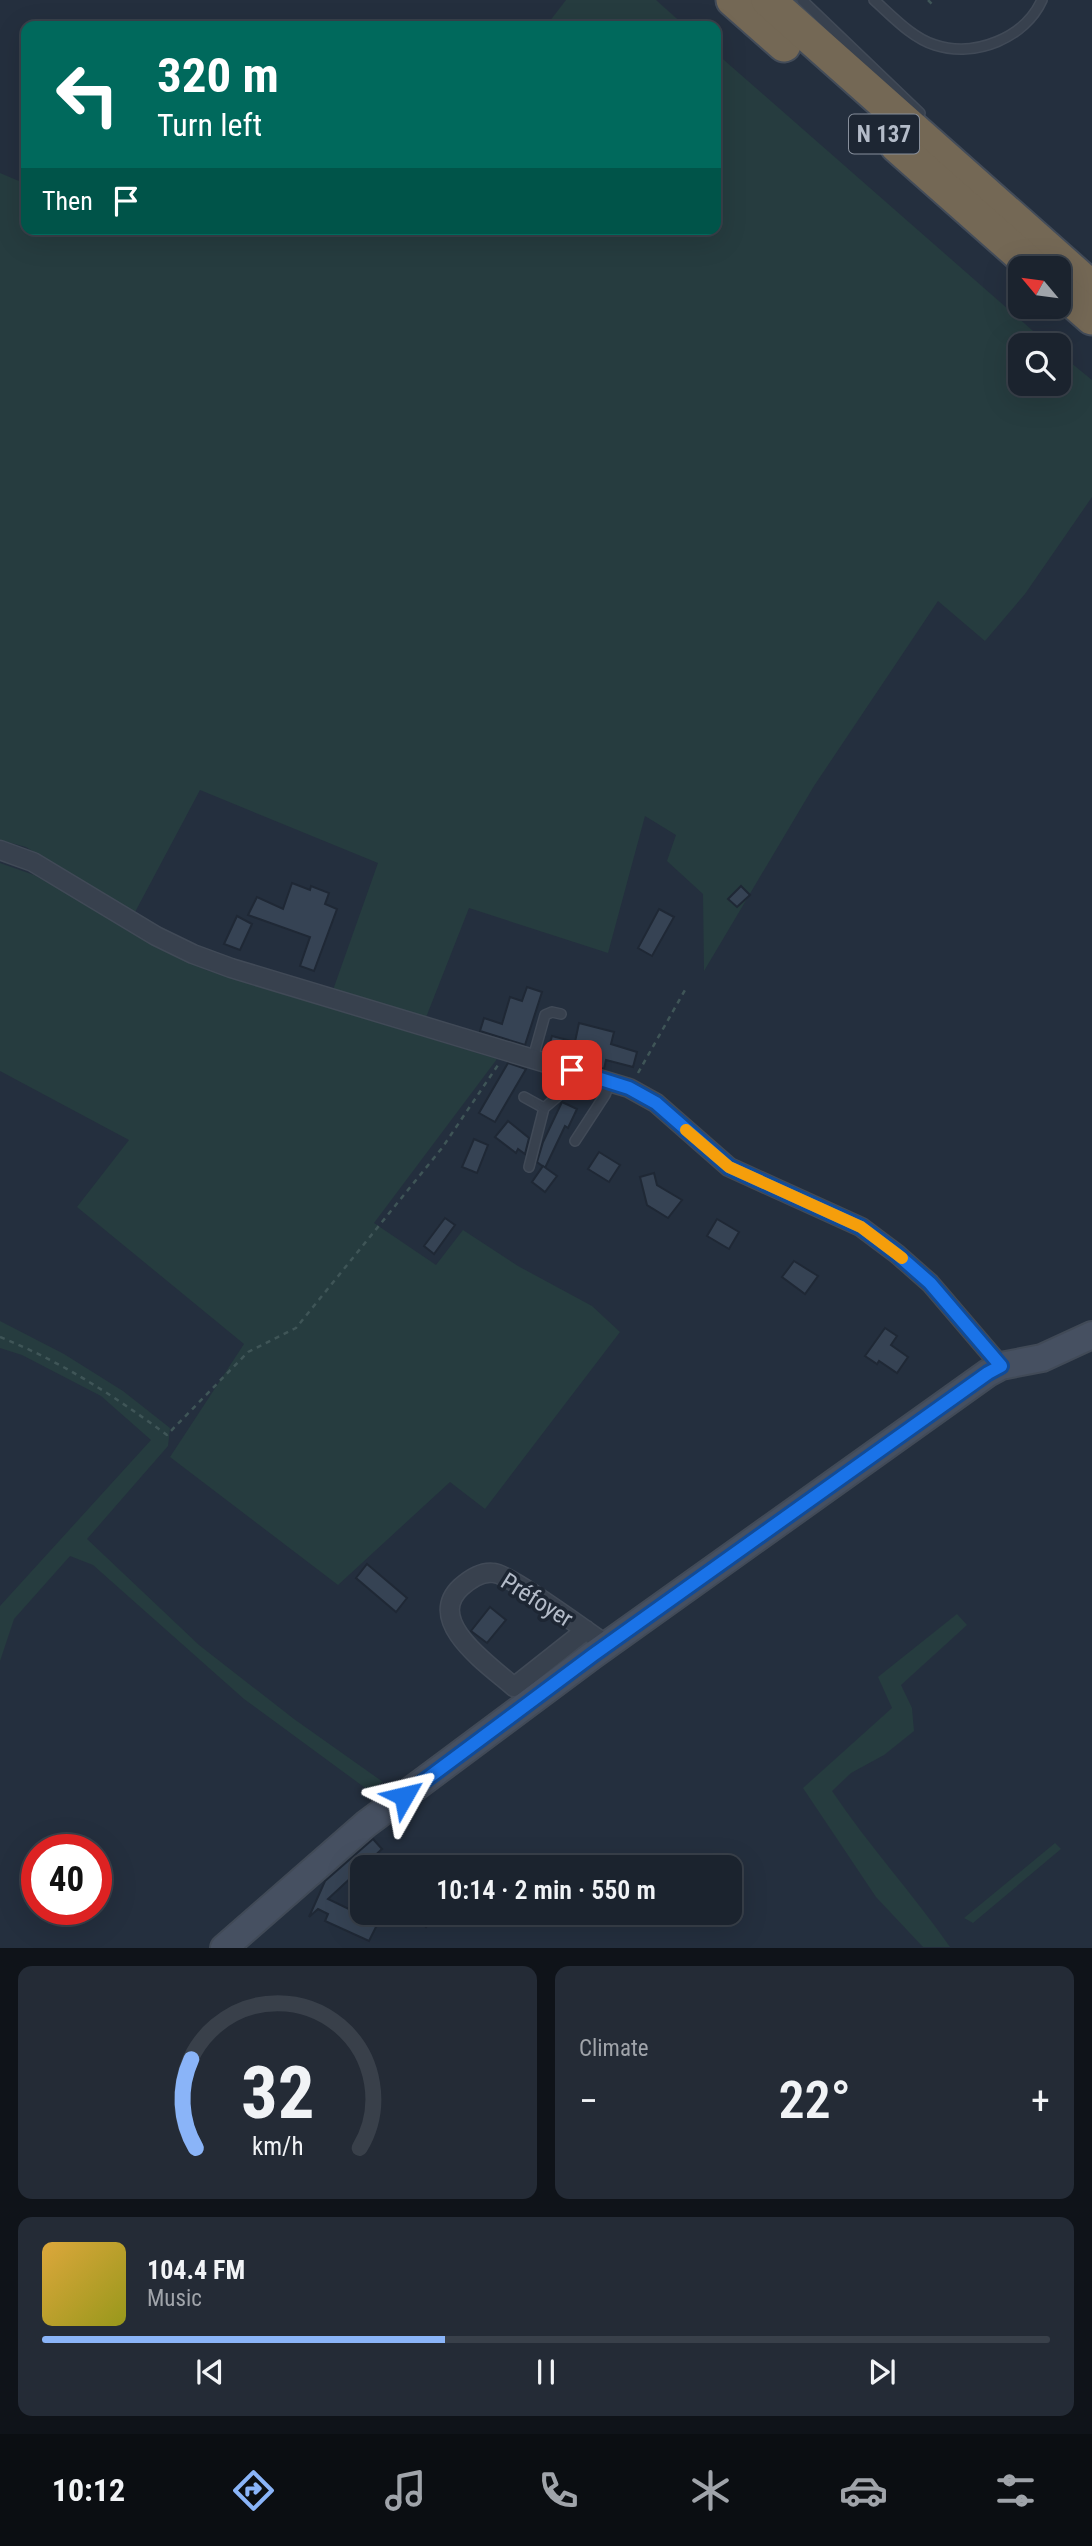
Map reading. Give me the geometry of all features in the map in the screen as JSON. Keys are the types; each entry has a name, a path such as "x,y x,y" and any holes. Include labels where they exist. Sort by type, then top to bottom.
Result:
{"highway":[{"name":"N 137","path":"733,0 1021,256"},
{"name":"N 137","path":"768,0 1092,288"},
{"path":"1071,300 1092,318"}],"street":[{"path":"0,850 33,862 156,936 193,954 629,1088 656,1103 729,1167 861,1227 930,1283 1001,1366"},
{"path":"224,1948 366,1824 607,1645 977,1381 1001,1366 1042,1358 1092,1335"},
{"name":"Préfoyer","path":"586,1630 514,1687 467,1647 457,1634 450,1605 457,1590 469,1580 478,1575 496,1572 512,1580 586,1630 607,1645"}],"lane":[{"path":"802,0 930,123"},
{"path":"874,0 914,34 935,45 958,49 979,48 1004,38 1023,26 1042,0"},
{"path":"976,171 1007,211"},
{"path":"533,1058 545,1015 552,1012 561,1014"},
{"path":"529,1167 544,1108 564,1091 572,1070"},
{"path":"575,1141 605,1096 610,1082"},
{"path":"524,1097 544,1108"}],"path":[{"path":"928,0 932,4"},
{"path":"629,1088 685,990"},
{"path":"0,1337 42,1354 108,1392 167,1435 248,1352 296,1328 442,1148 507,1051"}],"green space":[{"path":"566,0 656,0 679,21 550,21"},
{"path":"721,57 1008,309 1008,319 1019,319 1035,333 1008,333 1008,396 1071,396 1071,363 1092,380 1092,497 1025,594 985,641 938,601 814,786 704,971 703,894 667,861 676,835 645,816 608,953 469,908 425,1020 333,990 378,863 200,790 134,914 26,847 0,840 0,173 21,182 21,235 721,235"},
{"path":"0,863 34,875 206,970 497,1059 374,1223 436,1265 463,1230 518,1266 592,1306 620,1332 485,1509 450,1482 338,1585 170,1457 244,1344 77,1207 129,1140 0,1071"},
{"path":"0,1321 64,1354 123,1391 170,1428 168,1446 87,1539 199,1645 294,1719 383,1782 368,1790 244,1699 93,1565 70,1556 14,1619 0,1661 0,1606 151,1440 101,1396 22,1355 0,1348"},
{"path":"957,1614 967,1625 901,1685 912,1708 914,1731 884,1755 851,1773 832,1791 950,1947 923,1947 876,1897 803,1788 892,1708 878,1677"},
{"path":"1055,1843 1061,1849 973,1923 964,1918"}],"building":[{"path":"292,883 329,893 325,904 337,909 314,971 300,966 310,937 248,915 257,897 283,909"},
{"path":"741,886 750,895 737,907 728,899"},
{"path":"659,909 674,917 652,956 638,948"},
{"path":"237,916 252,924 240,950 224,944"},
{"path":"527,987 542,992 525,1045 480,1031 484,1018 502,1024 510,997 522,1001"},
{"path":"579,1023 614,1032 611,1044 637,1052 633,1067 606,1060 604,1069 548,1050 552,1036 575,1042"},
{"path":"508,1063 526,1069 495,1122 479,1113"},
{"path":"562,1102 577,1109 568,1128 565,1126 545,1168 537,1162 543,1142"},
{"path":"508,1121 529,1138 525,1154 518,1149 516,1153 495,1137"},
{"path":"474,1139 488,1145 477,1173 462,1167"},
{"path":"599,1152 620,1165 609,1182 588,1169"},
{"path":"543,1166 557,1176 545,1192 532,1182"},
{"path":"654,1173 657,1185 682,1200 668,1218 647,1205 640,1177"},
{"path":"445,1218 455,1225 434,1254 424,1246"},
{"path":"717,1219 739,1232 729,1249 707,1236"},
{"path":"794,1261 818,1276 805,1294 782,1277"},
{"path":"885,1328 897,1336 891,1345 908,1357 897,1373 879,1361 877,1364 865,1356"},
{"path":"367,1564 407,1598 396,1612 356,1578"},
{"path":"490,1607 506,1620 487,1643 471,1631"},
{"path":"373,1839 382,1849 376,1855 355,1855"},
{"path":"350,1859 350,1879 328,1899 350,1910 350,1925 377,1925 369,1941 325,1921 328,1914 318,1909 309,1917 325,1881"}],"slow traffic":[{"path":"686,1130 729,1167 861,1227 902,1258"}],"route":[{"path":"404,1796 593,1655 1001,1366 930,1283 861,1227 729,1167 656,1103 629,1088 572,1070"}]}
